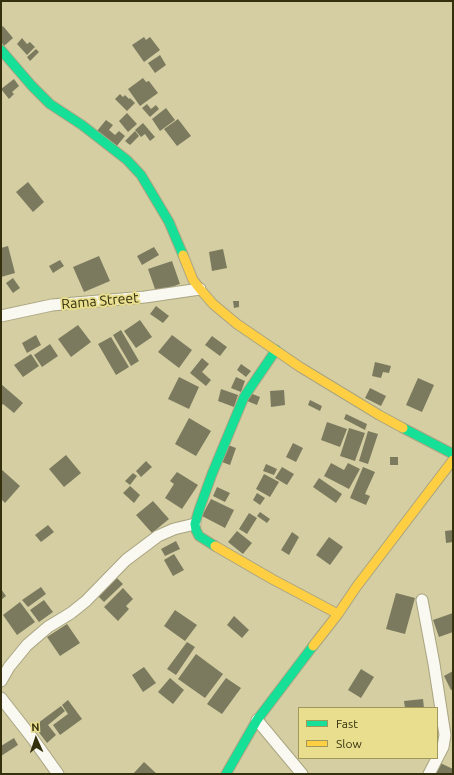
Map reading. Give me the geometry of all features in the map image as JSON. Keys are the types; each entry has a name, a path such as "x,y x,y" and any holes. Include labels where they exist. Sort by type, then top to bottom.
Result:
{"street":[{"path":"1,50 32,86 50,104 82,125 127,160 141,175 169,222 193,280 213,304 237,324 300,366 379,415 453,454"},
{"name":"Rama Street","path":"1,316 52,305 145,297 200,290"},
{"path":"276,350 244,397 212,474 195,524 196,530 199,536 212,544 272,579 338,614"},
{"path":"226,774 258,720 453,460"},
{"path":"1,681 27,644 48,627 71,613 86,601 126,560 158,536 174,529 195,524"},
{"path":"422,600 445,735 441,752 438,758"},
{"path":"1,698 58,774"},
{"path":"258,720 302,774"},
{"path":"429,774 437,759"}],"building":[{"path":"3,26 13,38 4,46 1,42 1,28"},
{"path":"144,37 146,40 150,37 160,50 144,62 132,45"},
{"path":"22,38 27,44 30,42 35,47 27,55 17,44"},
{"path":"36,49 39,52 30,61 27,57"},
{"path":"160,55 166,65 155,73 148,63"},
{"path":"143,78 146,82 149,81 158,93 140,106 128,89"},
{"path":"14,79 19,86 12,92 14,94 9,99 1,89"},
{"path":"120,94 123,97 125,95 129,99 130,98 135,103 127,111 115,99"},
{"path":"147,104 151,109 156,105 159,109 150,117 142,108"},
{"path":"166,108 175,120 160,131 152,119"},
{"path":"127,113 137,124 128,132 119,121"},
{"path":"178,119 191,136 177,146 164,129"},
{"path":"106,120 113,125 109,130 115,135 119,131 125,136 116,147 97,131"},
{"path":"143,123 155,137 150,141 145,134 141,137 135,130"},
{"path":"135,131 139,136 130,145 125,141"},
{"path":"28,182 44,202 33,212 16,192"},
{"path":"8,246 15,273 1,277 1,248"},
{"path":"154,247 159,255 142,265 137,256"},
{"path":"223,249 227,268 212,271 209,252"},
{"path":"99,256 110,281 84,292 73,267"},
{"path":"60,260 64,266 53,273 49,266"},
{"path":"172,261 180,284 156,292 148,269"},
{"path":"13,278 20,288 13,293 6,283"},
{"path":"233,301 239,301 239,307 234,308"},
{"path":"156,306 169,316 163,323 150,314"},
{"path":"140,320 152,337 136,348 124,331"},
{"path":"78,325 91,342 71,357 58,339"},
{"path":"121,330 139,361 131,366 113,335"},
{"path":"36,335 41,345 27,353 22,343"},
{"path":"172,335 192,350 179,368 158,352"},
{"path":"212,336 227,347 220,356 205,345"},
{"path":"111,337 129,367 116,375 98,344"},
{"path":"50,344 58,356 42,367 34,355"},
{"path":"31,354 39,366 23,377 14,365"},
{"path":"202,358 209,364 202,372 211,380 206,386 190,373"},
{"path":"375,362 391,366 389,373 383,372 381,378 372,376"},
{"path":"241,364 251,371 246,377 237,370"},
{"path":"179,377 199,387 189,409 168,399"},
{"path":"236,377 245,381 241,392 231,388"},
{"path":"418,378 434,385 422,412 406,405"},
{"path":"1,384 23,403 14,413 3,404 1,406"},
{"path":"370,388 386,396 381,406 365,398"},
{"path":"221,389 238,395 234,407 218,401"},
{"path":"284,390 285,405 271,407 270,391"},
{"path":"250,393 260,397 257,405 247,401"},
{"path":"310,400 322,406 320,411 308,405"},
{"path":"346,414 367,424 365,430 344,419"},
{"path":"189,418 211,431 196,456 175,444"},
{"path":"327,422 347,429 340,447 321,440"},
{"path":"349,428 365,433 355,461 340,456"},
{"path":"368,431 378,434 368,464 359,461"},
{"path":"293,443 303,448 296,462 286,457"},
{"path":"228,445 236,448 230,465 222,462"},
{"path":"66,455 81,473 64,487 49,469"},
{"path":"390,457 398,457 398,465 390,465"},
{"path":"146,461 152,467 141,477 136,471"},
{"path":"331,463 344,470 348,463 360,469 349,489 324,476"},
{"path":"266,464 277,469 274,475 263,471"},
{"path":"282,467 294,474 287,485 275,478"},
{"path":"363,467 375,472 365,494 370,496 366,505 350,498"},
{"path":"1,469 20,486 5,503 1,499"},
{"path":"177,472 198,485 182,509 165,498 174,484 170,481"},
{"path":"133,473 137,476 130,485 125,481"},
{"path":"264,474 279,482 270,497 256,489"},
{"path":"319,478 342,494 336,503 313,487"},
{"path":"130,486 140,495 134,503 123,493"},
{"path":"217,487 230,493 225,502 213,496"},
{"path":"257,493 265,498 260,505 253,500"},
{"path":"211,499 234,510 225,528 202,516"},
{"path":"153,501 169,519 152,533 136,515"},
{"path":"260,512 270,519 267,523 257,516"},
{"path":"249,513 257,518 247,534 239,529"},
{"path":"48,525 54,532 41,542 35,535"},
{"path":"453,530 453,542 446,543 445,531"},
{"path":"237,531 252,543 243,554 228,542"},
{"path":"292,532 299,537 289,555 281,550"},
{"path":"329,537 343,547 330,565 316,555"},
{"path":"176,541 180,549 165,556 161,549"},
{"path":"174,554 184,570 173,576 164,560"},
{"path":"117,578 123,584 104,602 98,596"},
{"path":"41,587 46,594 28,607 22,600"},
{"path":"123,588 133,599 126,606 129,609 118,621 104,607"},
{"path":"1,589 6,596 1,600"},
{"path":"396,593 415,598 405,634 386,629"},
{"path":"44,600 53,612 39,622 30,610"},
{"path":"20,602 35,622 17,635 3,615"},
{"path":"175,610 197,625 185,641 164,626"},
{"path":"453,613 453,632 439,637 433,620"},
{"path":"234,616 249,630 242,638 227,625"},
{"path":"67,624 80,643 60,656 47,637"},
{"path":"187,642 195,647 176,675 167,669"},
{"path":"196,654 223,674 205,698 178,679"},
{"path":"144,667 156,683 143,692 132,675"},
{"path":"361,669 374,677 361,698 348,690"},
{"path":"453,671 453,689 451,690 444,676"},
{"path":"170,678 184,690 173,704 158,692"},
{"path":"226,678 241,688 222,714 207,704"},
{"path":"423,699 424,707 405,707 404,701"},
{"path":"68,700 82,719 60,735 53,725 68,714 62,705"},
{"path":"61,706 65,711 48,725 56,735 47,743 34,726"},
{"path":"14,738 18,745 1,756 1,746"},
{"path":"144,762 157,774 133,774"},
{"path":"438,762 453,769 453,774 433,774"}],"traffic: fast":[{"path":"1,50 32,86 50,104 82,125 127,160 141,175 169,222 183,255"},
{"path":"215,546 199,536 196,530 195,524 199,510 212,474 244,397 276,350"},
{"path":"403,428 453,454"},
{"path":"226,774 257,720 313,646"}],"traffic: slow":[{"path":"183,255 193,280 200,289 213,304 237,324 300,367 403,428"},
{"path":"313,646 453,460"},
{"path":"215,546 272,579 338,614"}]}
